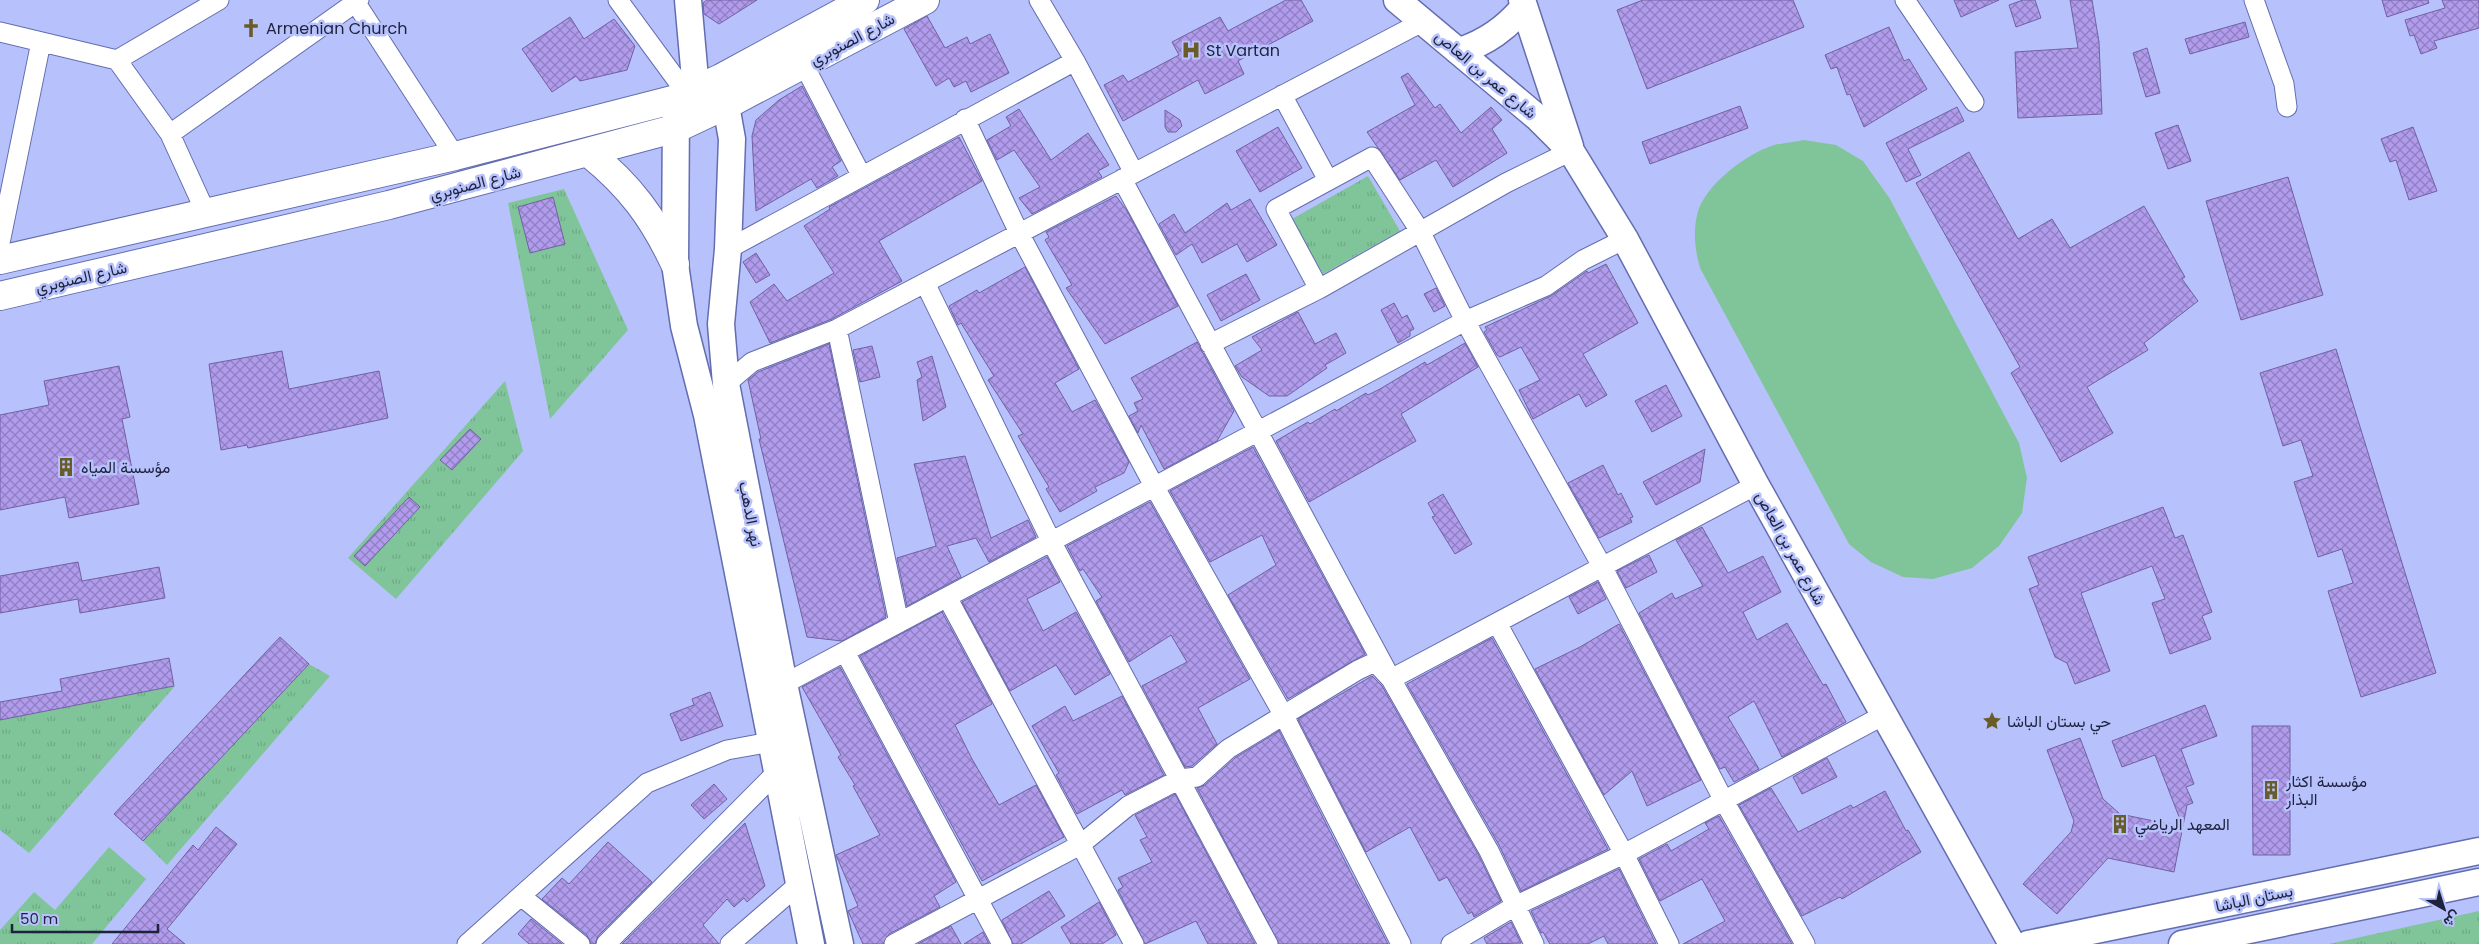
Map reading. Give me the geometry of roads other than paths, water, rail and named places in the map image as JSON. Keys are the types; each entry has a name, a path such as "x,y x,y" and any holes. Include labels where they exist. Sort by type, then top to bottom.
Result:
{"main road":[{"name":"شارع الصنوبري","path":"0,296 389,205 677,128 724,91 865,0"},
{"name":"شارع الصنوبري","path":"0,260 455,156 686,94 724,91 804,65 925,0"},
{"path":"589,153 624,183 647,212 675,264"}],"street":[{"path":"117,60 219,0"},
{"path":"618,0 686,94"},
{"name":"نهر الدهب","path":"688,0 686,94 677,128 675,264 684,326 707,415 783,740 840,944"},
{"path":"1039,0 1075,60 1128,176 1210,344 1391,679 1462,802 1534,944"},
{"name":"شارع عمر بن العاص","path":"1397,0 1538,118 1571,151"},
{"path":"1905,0 1974,102"},
{"path":"2254,0 2284,84 2288,107"},
{"path":"170,134 357,1 455,156"},
{"path":"1460,51 1482,42 1502,30 1523,3"},
{"name":"شارع عمر بن العاص","path":"1523,3 1571,151 1624,239 1756,485 2012,944"},
{"path":"726,384 752,362 837,329 1424,21"},
{"path":"0,32 117,60 170,134 206,213"},
{"path":"0,243 41,42"},
{"path":"728,249 1075,60"},
{"path":"804,65 861,175"},
{"name":"نهر الدهب","path":"724,91 732,139 728,249 721,324 726,384 784,684 783,740 776,773 811,944"},
{"path":"1282,95 1328,180"},
{"path":"965,119 1019,233 1154,486 1284,716 1400,944"},
{"path":"1210,344 1319,289 1506,183 1571,151"},
{"path":"1319,289 1276,209 1372,156 1420,231 1466,321 1603,568 1724,801 1805,944"},
{"path":"784,684 1466,321 1546,286 1584,260 1624,239"},
{"path":"925,283 1051,542 1268,944"},
{"path":"837,329 899,623"},
{"path":"1391,679 1756,485"},
{"path":"947,597 1134,944"},
{"path":"1497,623 1624,854 1669,944"},
{"path":"845,652 1002,944"},
{"path":"894,944 1080,845 1128,806 1180,779 1197,776 1228,749 1358,670 1375,662 1391,679"},
{"path":"1451,944 1515,906 1624,854 1884,715"},
{"path":"467,944 647,784 727,750 783,740"},
{"path":"606,944 776,773"},
{"name":"بستان الباشا","path":"2028,944 2479,851"},
{"name":"بستان الباشا","path":"2182,944 2479,882"},
{"path":"730,944 798,885"},
{"path":"521,896 580,944"}],"place":[{"name":"Armenian Church","path":"251,28"},
{"name":"St Vartan","path":"1191,50"},
{"name":"مؤسسة المياه","path":"66,467"},
{"name":"حي بستان الباشا","path":"1992,721"},
{"name":"مؤسسة اكثار البذار","path":"2271,790"},
{"name":"المعهد الرياضي","path":"2120,824"}]}
